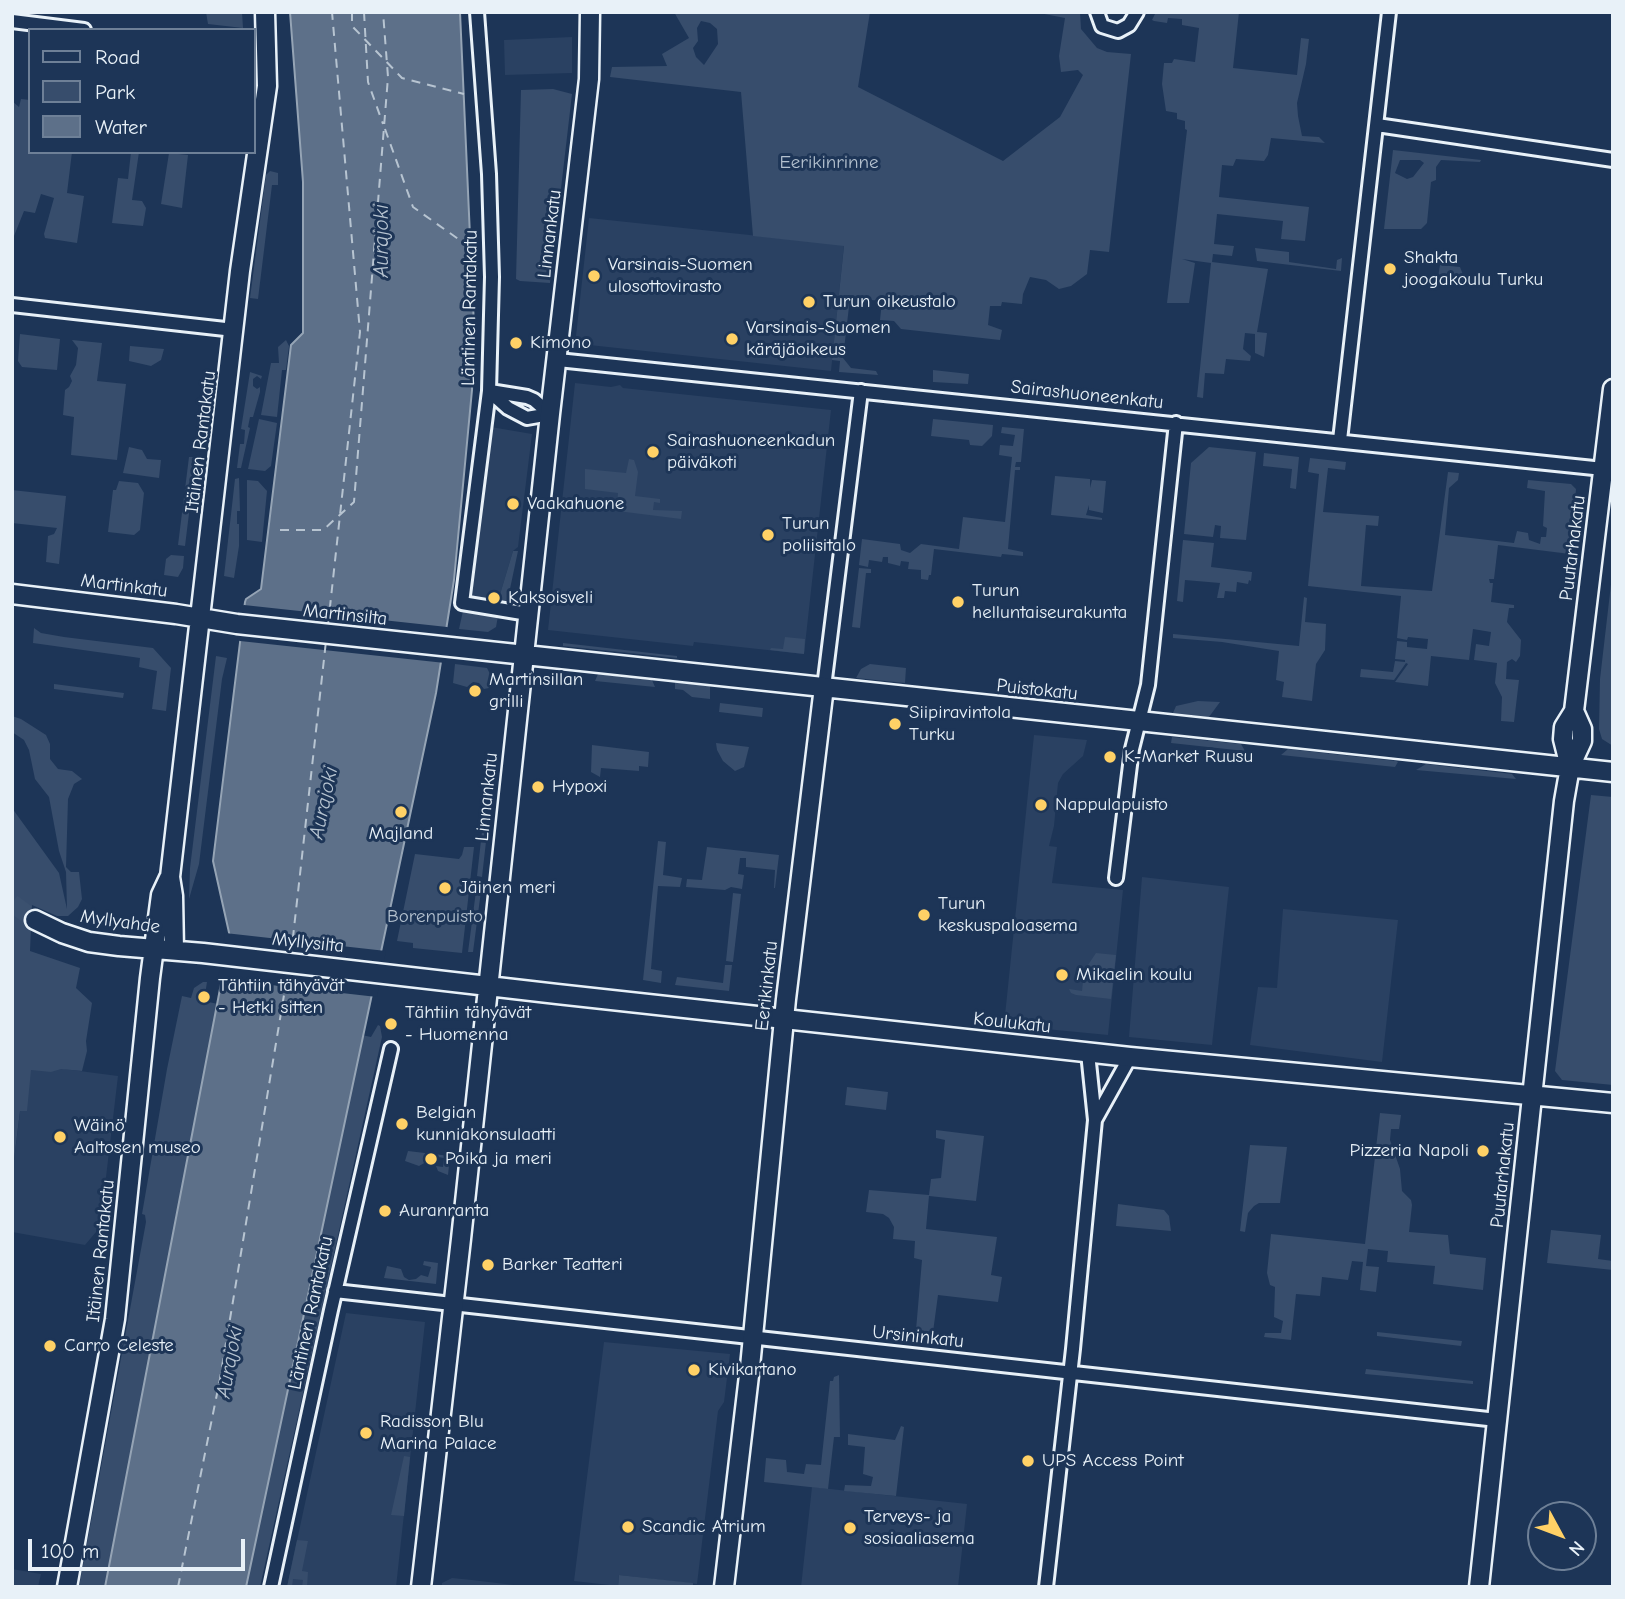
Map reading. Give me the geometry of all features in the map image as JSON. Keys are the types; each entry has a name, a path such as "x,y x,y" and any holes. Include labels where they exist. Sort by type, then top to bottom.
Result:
{"street":[{"name":"Itäinen Rantakatu","path":"174,950 170,877 240,271 264,111 261,50 265,12"},
{"name":"Läntinen Rantakatu","path":"477,12 489,174 492,276 489,391 462,603 528,614"},
{"name":"Linnankatu","path":"421,1587 589,79 590,12"},
{"path":"1097,12 1102,26 1118,31 1129,25 1137,12"},
{"path":"1340,440 1389,12"},
{"path":"12,21 68,28"},
{"path":"1377,125 1613,160"},
{"path":"12,305 234,330"},
{"name":"Sairashuoneenkatu","path":"558,360 1608,470"},
{"name":"Puutarhakatu","path":"1479,1587 1547,946 1570,767 1563,739 1564,727 1574,711 1608,470 1613,389"},
{"path":"489,391 527,397 550,414"},
{"path":"489,391 508,408 527,418 550,414"},
{"name":"Eerikinkatu","path":"724,1587 753,1338 784,1020 861,391"},
{"path":"1116,878 1132,749 1148,685 1176,424"},
{"name":"Martinkatu","path":"12,594 230,623"},
{"name":"Martinsilta","path":"230,623 457,648"},
{"name":"Puistokatu","path":"457,648 1613,772"},
{"name":"Itäinen Rantakatu","path":"68,1587 115,1319 161,895 170,877"},
{"name":"Myllyahde","path":"35,920 48,929 89,942 203,953"},
{"name":"Myllysilta","path":"203,953 407,975"},
{"name":"Koulukatu","path":"407,975 1130,1058 1613,1103"},
{"name":"Läntinen Rantakatu","path":"271,1587 391,1049"},
{"path":"1046,1587 1095,1120 1088,1052"},
{"path":"1095,1120 1130,1058"},
{"name":"Ursininkatu","path":"335,1291 1497,1420"}],"shaded area":[{"path":"572,37 572,73 505,75 504,40"},
{"path":"589,218 844,245 831,371 580,344 576,336"},
{"path":"575,383 611,387 620,385 623,388 831,410 804,654 694,642 693,646 548,630"},
{"path":"491,427 532,434 518,547 513,551 498,601 468,599"},
{"name":"Mikaelin koulu","path":"1034,735 1087,740 1083,756 1063,774 1058,783 1054,826 1049,846 1057,847 1052,883 1123,890 1108,1035 1004,1025"},
{"path":"1142,877 1229,887 1212,1045 1129,1037"},
{"path":"1283,909 1398,920 1382,1062 1250,1045 1258,987 1277,988"},
{"name":"Wäinö Aaltosen museo","path":"26,1064 118,1076 104,1194 96,1232 85,1245 12,1232 12,1176"},
{"path":"346,1313 425,1322 396,1587 287,1587"},
{"path":"604,1342 730,1354 724,1402 718,1411 697,1584 619,1575 618,1586 574,1581"},
{"path":"812,1487 967,1504 958,1587 801,1587"},
{"path":"12,1569 41,1574 38,1587 12,1587"},
{"path":"452,1578 530,1587 442,1587 442,1583"}],"green space":[{"path":"206,12 242,12 243,28 208,24"},
{"name":"Eerikinrinne","path":"674,12 870,12 858,87 1003,161 1060,117 1083,75 1078,70 1061,72 1059,56 1065,18 1034,12 1080,12 1081,29 1097,48 1107,52 1131,54 1109,252 1090,250 1087,274 1071,286 1059,289 1046,280 1030,277 1022,304 1002,302 1001,306 990,306 988,325 1002,330 1000,340 901,329 894,321 880,320 882,301 850,298 843,358 851,368 876,371 878,375 839,372 840,361 832,360 844,246 753,236 741,92 610,77 612,67 667,66 662,54 689,38","holes":["701,21 710,23 717,29 718,44 704,65 696,57 693,48 698,41 697,28"]},
{"path":"1156,12 1239,12 1233,68 1297,75 1301,38 1309,39 1297,103 1298,116 1302,136 1319,137 1325,143 1271,138 1264,161 1236,159 1233,166 1222,165 1219,197 1309,207 1305,241 1281,239 1283,221 1217,214 1214,244 1234,246 1232,256 1213,254 1212,262 1268,269 1257,332 1267,333 1264,357 1255,353 1255,334 1245,333 1243,349 1251,356 1250,361 1226,359 1224,374 1205,373 1203,398 1197,397 1211,263 1182,259 1195,263 1189,303 1167,303 1187,130 1185,121 1177,119 1177,113 1166,111 1162,84 1164,63 1172,63 1174,59 1195,62 1199,28 1182,25 1182,19 1168,18 1167,23 1154,21 1152,20"},
{"path":"553,89 572,94 550,283 520,281 516,279 521,90"},
{"path":"21,99 28,100 28,154 72,154 67,193 84,196 77,243 45,238 54,198 41,194 35,213 24,211 12,241 12,101 19,107"},
{"path":"1393,150 1481,160 1441,160 1436,167 1436,180 1431,182 1427,223 1421,229 1384,229","holes":["1400,160 1420,160 1424,163 1413,177 1407,179 1395,173"]},
{"path":"131,154 139,154 132,200 142,201 146,208 143,226 112,223 118,178 128,179"},
{"path":"169,154 188,155 182,208 161,204"},
{"path":"270,171 278,173 278,185 272,185 258,299 250,298 266,175"},
{"path":"1255,248 1289,252 1289,262 1336,269 1337,260 1342,258 1341,271 1257,261"},
{"path":"1440,265 1460,267 1464,277 1463,286 1444,284 1438,277"},
{"path":"20,334 60,339 57,370 22,367 18,361"},
{"path":"72,340 102,343 97,381 126,384 117,460 71,455 74,417 63,415 65,390 72,381 70,376 76,365 78,348"},
{"path":"286,340 289,346 286,370 282,370 277,417 261,415 271,363 279,363 278,347"},
{"path":"130,346 164,349 161,360 151,366 129,361"},
{"path":"933,370 969,374 968,384 933,382"},
{"path":"250,372 262,376 261,379 257,376 253,379 253,386 257,389 260,387 260,392 253,417 250,417 241,468 237,468 240,444 244,444 245,430 241,429"},
{"path":"259,419 277,423 271,466 265,471 248,469"},
{"path":"933,419 993,425 992,436 982,446 970,445 969,440 931,436"},
{"path":"1002,427 1024,429 1021,462 1016,462 1015,467 1020,467 1020,470 1015,470 1008,549 1023,552 1023,556 1002,554 1001,557 934,549 928,580 921,579 921,570 908,569 909,562 901,561 900,566 888,563 888,557 883,557 882,562 869,560 868,567 859,565 862,539 900,544 901,550 910,553 921,544 959,549 963,517 1005,522 1012,457 999,455 1000,445 1013,446 1015,435 1001,433"},
{"path":"129,447 142,450 147,459 161,460 159,478 123,473"},
{"path":"1209,447 1256,452 1246,540 1220,538 1221,526 1215,525 1213,537 1184,534 1191,463"},
{"path":"1264,453 1299,457 1296,489 1290,488 1292,469 1263,466"},
{"path":"189,457 196,457 185,546 178,545"},
{"path":"1310,458 1346,462 1345,470 1328,468 1323,512 1379,516 1378,526 1366,525 1361,586 1432,591 1448,472 1459,473 1458,480 1449,488 1445,535 1514,543 1517,531 1528,533 1529,540 1540,544 1541,537 1546,537 1547,528 1543,526 1545,491 1527,488 1528,480 1571,484 1576,489 1570,554 1498,545 1494,579 1489,579 1490,583 1493,583 1491,602 1514,605 1514,608 1509,608 1507,622 1521,640 1520,656 1516,662 1512,659 1507,662 1506,679 1519,680 1514,722 1501,721 1502,697 1495,683 1497,663 1474,660 1476,644 1489,646 1491,632 1473,629 1469,660 1431,656 1428,686 1395,682 1408,664 1406,663 1394,680 1360,677 1361,669 1393,672 1395,661 1405,662 1395,659 1397,641 1407,642 1407,647 1427,649 1428,639 1397,638 1401,596 1308,586 1319,474 1308,472"},
{"path":"629,459 634,460 638,472 635,496 660,499 660,503 654,502 653,510 682,511 681,519 562,504 562,500 577,500 617,504 618,493 585,489 585,469 626,473"},
{"path":"1055,476 1090,479 1090,488 1092,480 1106,481 1103,513 1089,510 1089,505 1086,515 1102,520 1051,515"},
{"path":"239,478 239,546 234,578 224,576 235,479"},
{"path":"247,480 258,481 267,491 262,542 247,540"},
{"path":"119,481 138,483 144,493 140,530 134,535 108,532 113,490 116,490"},
{"path":"12,490 66,496 59,564 46,562 48,536 54,534 57,528 12,523"},
{"path":"1183,540 1214,543 1211,567 1252,572 1251,581 1249,580 1248,584 1237,582 1236,592 1225,591 1224,598 1217,598 1220,583 1185,580 1183,602 1177,601"},
{"path":"513,551 518,551 507,603 498,601"},
{"path":"171,555 184,556 183,568 178,577 164,575 166,559"},
{"path":"1613,567 1613,746 1602,739 1599,729 1600,679"},
{"path":"859,568 871,569 871,573 866,573 860,628 852,627"},
{"path":"1304,597 1307,598 1305,622 1326,624 1325,650 1316,664 1312,701 1282,697 1284,682 1276,680 1279,651 1173,638 1173,634 1299,646"},
{"path":"463,611 498,616 496,627 488,632 459,629"},
{"path":"34,628 41,633 64,637 153,648 171,668 166,711 152,709 157,671 139,667 140,658 33,643"},
{"path":"785,637 805,639 804,654 770,650 783,649"},
{"path":"563,643 677,656 677,658 563,646"},
{"path":"216,656 227,658 222,679 199,864 189,899 190,868"},
{"path":"455,664 487,668 491,676 489,688 484,689 479,683 473,682 467,687 453,683"},
{"path":"870,664 906,668 905,683 856,678 861,669"},
{"path":"598,674 652,680 655,687 595,681"},
{"path":"675,682 710,686 710,699 692,697 683,690 675,689"},
{"path":"54,684 124,693 123,698 54,689"},
{"path":"1198,701 1220,702 1209,717 1173,713 1176,706"},
{"path":"720,703 763,708 762,717 719,712"},
{"path":"12,716 46,735 50,744 50,759 58,769 72,771 82,779 74,784 68,799 66,867 71,872 79,872 82,899 68,916 57,916 32,905 30,951 80,968 76,988 92,1003 82,1071 31,1070 27,1111 20,1111 12,1176 12,808 59,873 67,909 66,872 59,851 49,797 35,779 24,740 12,732"},
{"path":"1172,737 1241,744 1245,751 1171,743"},
{"path":"716,743 749,747 744,767 735,771 723,761"},
{"path":"592,745 649,752 648,767 639,766 639,771 601,768 600,777 591,772"},
{"path":"1288,749 1398,762 1395,767 1281,755"},
{"path":"1426,764 1512,774 1516,779 1416,770"},
{"path":"488,778 493,780 482,877 477,876"},
{"path":"1591,795 1613,797 1613,1085 1562,1080 1555,1071"},
{"path":"658,841 666,842 663,875 682,878 680,887 658,886 651,969 662,971 661,983 643,980"},
{"name":"Borenpuisto","path":"464,847 474,847 462,953 413,948 413,943 397,941 415,854 459,859"},
{"path":"707,847 779,855 775,888 775,870 746,867 746,858 740,858 738,874 744,875 742,889 686,887 687,879 702,880"},
{"path":"476,891 481,891 473,952 468,952"},
{"path":"733,893 741,894 733,962 726,961"},
{"path":"1096,953 1116,955 1111,999 1076,995 1069,989 1082,991 1084,971"},
{"path":"725,965 732,965 729,991 675,985 677,977 723,983"},
{"path":"207,982 204,1001 371,1037 378,1025 382,1037 260,1587 79,1587 146,1222 145,1215 142,1214 167,1069 182,996 191,998 194,988"},
{"path":"847,1087 888,1092 886,1110 845,1105"},
{"path":"1380,1113 1401,1115 1399,1129 1391,1129 1390,1140 1400,1169 1402,1191 1411,1200 1409,1232 1448,1235 1450,1254 1486,1258 1483,1290 1433,1284 1435,1266 1387,1262 1388,1251 1368,1249 1366,1266 1379,1267 1376,1292 1360,1290 1363,1262 1352,1261 1348,1280 1322,1277 1320,1296 1296,1294 1291,1340 1264,1337 1265,1333 1281,1333 1283,1321 1274,1317 1275,1287 1270,1285 1267,1273 1271,1234 1365,1244"},
{"path":"936,1130 984,1136 976,1201 929,1196 926,1229 997,1237 991,1275 1002,1277 998,1302 938,1295 933,1332 916,1330 922,1260 914,1258 915,1241 893,1239 894,1227 889,1218 883,1214 866,1212 869,1190 929,1195 931,1179 941,1178 945,1140 936,1138"},
{"path":"1250,1145 1287,1147 1280,1203 1259,1203 1254,1206 1248,1213 1245,1232 1240,1231"},
{"path":"408,1151 450,1156 448,1175 438,1171 436,1166 443,1167 444,1158 438,1157 437,1163 426,1162 419,1166 405,1161"},
{"path":"1118,1204 1164,1210 1169,1216 1171,1231 1116,1226"},
{"path":"1551,1230 1601,1235 1598,1259 1613,1261 1613,1270 1547,1263"},
{"path":"424,1261 438,1263 436,1284 384,1278 387,1266 401,1269 404,1277 409,1280 421,1275 428,1277 431,1267 423,1265"},
{"path":"1377,1332 1462,1341 1461,1346 1377,1336"},
{"path":"1366,1369 1473,1381 1473,1384 1365,1374"},
{"path":"839,1375 840,1437 834,1437 828,1489 764,1482 766,1458 786,1460 787,1472 804,1474 806,1464 821,1465 830,1381"},
{"path":"901,1426 904,1427 896,1496 844,1491 845,1485 871,1486 873,1477 863,1474 865,1447 848,1445 848,1434 895,1440"},
{"path":"404,1456 410,1457 404,1516 391,1515"},
{"path":"297,1540 308,1541 302,1571 308,1572 307,1587 302,1587 303,1580 293,1579 292,1587 287,1587"},
{"path":"619,1575 693,1583 693,1587 618,1587"}],"water":[{"name":"Aurajoki","path":"290,12 460,12 474,326 472,390 454,580 436,693 246,1587 105,1587 230,937 213,861 245,602 261,589 291,345 303,333 303,182"}],"pier":[{"path":"241,606 447,627 450,628 445,663 240,641 237,640"},
{"path":"225,933 386,951 377,997 218,979"}],"ferry route":[{"path":"328,625 360,332 332,12"},
{"path":"352,12 352,26 402,78 464,94"},
{"path":"364,12 368,82 383,124"},
{"path":"280,530 323,530 354,502 388,77 383,12"},
{"path":"385,129 413,207 471,248"},
{"path":"291,955 326,641"},
{"path":"178,1587 220,1379 288,971"}],"tunnel":[{"path":"12,903 35,920"}],"place":[{"name":"Shakta joogakoulu Turku","path":"1390,269"},
{"name":"Varsinais-Suomen ulosottovirasto","path":"594,276"},
{"name":"Turun oikeustalo","path":"809,302"},
{"name":"Varsinais-Suomen käräjäoikeus","path":"732,339"},
{"name":"Kimono","path":"516,343"},
{"name":"Sairashuoneenkadun päiväkoti","path":"653,452"},
{"name":"Vaakahuone","path":"513,504"},
{"name":"Turun poliisitalo","path":"768,535"},
{"name":"Kaksoisveli","path":"494,598"},
{"name":"Turun helluntaiseurakunta","path":"958,602"},
{"name":"Martinsillan grilli","path":"475,691"},
{"name":"Siipiravintola Turku","path":"895,724"},
{"name":"K-Market Ruusu","path":"1110,757"},
{"name":"Hypoxi","path":"538,787"},
{"name":"Nappulapuisto","path":"1041,805"},
{"name":"Majland","path":"401,812"},
{"name":"Jäinen meri","path":"445,888"},
{"name":"Turun keskuspaloasema","path":"924,915"},
{"name":"Mikaelin koulu","path":"1062,975"},
{"name":"Tähtiin tähyävät - Hetki sitten","path":"204,997"},
{"name":"Tähtiin tähyävät - Huomenna","path":"391,1024"},
{"name":"Belgian kunniakonsulaatti","path":"402,1124"},
{"name":"Wäinö Aaltosen museo","path":"60,1137"},
{"name":"Pizzeria Napoli","path":"1483,1151"},
{"name":"Poika ja meri","path":"431,1159"},
{"name":"Auranranta","path":"385,1211"},
{"name":"Barker Teatteri","path":"488,1265"},
{"name":"Carro Celeste","path":"50,1346"},
{"name":"Kivikartano","path":"694,1370"},
{"name":"Radisson Blu Marina Palace","path":"366,1433"},
{"name":"UPS Access Point","path":"1028,1461"},
{"name":"Scandic Atrium","path":"628,1527"},
{"name":"Terveys- ja sosiaaliasema","path":"850,1528"}]}
